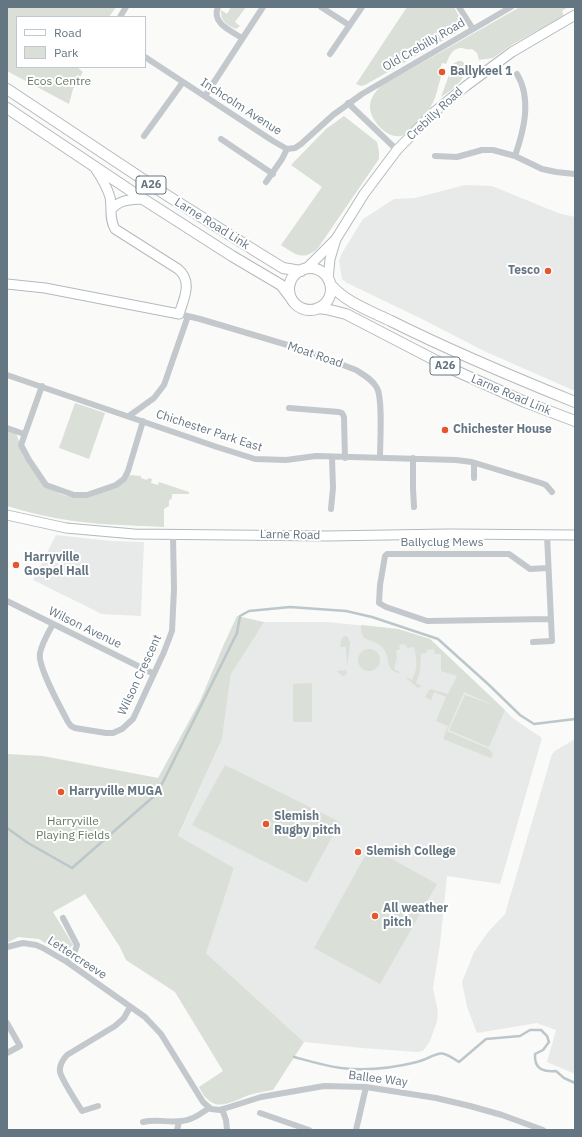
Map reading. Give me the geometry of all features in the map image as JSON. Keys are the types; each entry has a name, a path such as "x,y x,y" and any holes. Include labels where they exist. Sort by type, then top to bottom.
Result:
{"main road":[{"name":"Larne Road Link","path":"7,90 250,248 283,268 303,270"},
{"name":"Larne Road Link","path":"7,108 95,168 232,256 281,285 290,298"},
{"name":"A26","path":"303,270 317,270 326,276 329,282"},
{"path":"290,298 289,285 291,279 303,270"},
{"name":"Larne Road Link","path":"329,282 341,295 411,331 499,372 575,402"},
{"path":"318,308 324,305 328,300 330,293 329,282"},
{"name":"A26","path":"290,298 294,303 305,310 318,308"},
{"name":"Larne Road Link","path":"318,308 346,314 456,371 525,402 575,421"}],"street":[{"path":"121,16 126,7"},
{"path":"218,7 216,14 219,22 242,38"},
{"path":"205,96 263,7"},
{"path":"321,7 349,25"},
{"path":"330,54 362,7"},
{"path":"459,7 473,29"},
{"name":"Old Crebilly Road","path":"348,103 408,66 511,7"},
{"name":"Crebilly Road","path":"303,270 336,239 364,194 397,150 433,113 482,73 512,52 575,15"},
{"name":"Inchcolm Avenue","path":"146,58 287,149"},
{"path":"514,156 522,134 525,114 523,86 517,74"},
{"name":"Inchcolm Avenue","path":"144,136 183,82"},
{"path":"266,182 282,160 287,149 295,148 301,144 348,103"},
{"name":"Crebilly Road","path":"348,103 397,150"},
{"path":"221,139 273,174"},
{"path":"435,156 457,157 485,150 496,151 514,156 542,169 575,174"},
{"path":"7,375 129,416 154,398 164,385 184,315 187,287 186,282 182,273 117,230 112,222 110,199 106,187 95,168"},
{"path":"111,210 115,205 122,201 143,199"},
{"name":"Crebilly Road","path":"329,282 330,259 336,239"},
{"name":"Moat Road","path":"7,284 44,288 184,315 301,349 356,370 373,382 379,393 380,458"},
{"path":"42,386 21,444 24,452 43,482 48,486 74,495 83,496 116,485 124,479 128,471 143,421"},
{"path":"289,408 338,412 342,414 344,418 345,458"},
{"name":"Chichester Park East","path":"129,416 264,460 286,460 316,456 456,460 474,463 541,483 546,485 552,492"},
{"path":"7,428 24,434"},
{"path":"331,509 333,488 332,457"},
{"path":"413,458 414,508"},
{"path":"474,463 474,478"},
{"name":"Larne Road","path":"7,515 66,528 134,534 575,535"},
{"name":"Wilson Crescent","path":"52,624 41,650 40,661 68,722 72,727 106,733 115,732 122,729 133,720 164,652 172,627 173,535"},
{"path":"533,642 552,641 547,535"},
{"name":"Ballyclug Mews","path":"548,568 530,569 509,554 388,554 385,556 380,585 379,603 386,607 427,621 550,619"},
{"name":"Wilson Avenue","path":"7,602 154,674"},
{"path":"64,918 77,945 67,962"},
{"name":"Lettercreeve","path":"7,947 23,943 36,945 43,948 67,962 145,1017 158,1030 208,1108"},
{"path":"98,1106 82,1111 61,1075 61,1066 67,1055 121,1022 130,1007"},
{"path":"7,1023 20,1046 7,1053"},
{"name":"Ballee Way","path":"208,1108 214,1110 222,1109 261,1097 317,1087 366,1087 436,1098 470,1106 502,1115 543,1130"},
{"path":"356,1130 366,1087"},
{"path":"143,1122 155,1120 178,1122 192,1119 208,1108"},
{"path":"222,1109 226,1120 227,1130"},
{"path":"260,1113 309,1130"},
{"path":"177,1130 178,1122"}],"shaded area":[{"path":"465,185 492,186 558,213 575,217 575,391 484,351 347,283 342,279 339,261 342,253 363,219 394,199 415,198"},
{"path":"56,535 111,541 144,542 141,616 102,614 33,580"},
{"name":"Slemish College","path":"263,622 327,622 398,629 430,639 514,719 542,738 500,884 447,876 440,944 433,988 438,1012 437,1021 430,1041 423,1051 417,1052 362,1048 304,1042 205,952 234,868 178,837 222,739 231,674"},
{"path":"575,739 575,1074 547,1062 556,1030 537,1023 477,1033 467,1007 462,982 474,952 488,932 505,914 552,754"}],"green space":[{"name":"Ecos Centre","path":"7,7 116,7 110,16 16,16 16,68 78,68 83,72 73,89 69,104 7,71"},
{"path":"231,7 246,7 235,22 240,26 236,29 223,20 221,14 221,10 227,14"},
{"path":"407,7 454,7 461,23 459,30 365,85 361,86 356,84"},
{"path":"520,7 568,7 562,11 564,16 513,44 493,58 479,60 477,53 472,49 456,49 450,55 446,64 442,63 439,73 442,74 435,99 426,113 401,136 390,135 380,128 373,117 370,104 373,95 381,86"},
{"path":"458,61 462,61 466,65 464,76 456,86 441,97 453,64"},
{"path":"344,116 377,142 379,159 318,248 308,255 303,256 295,254 281,245 322,187 291,165 326,129"},
{"path":"75,403 105,413 89,459 59,448"},
{"path":"7,429 16,433 23,453 22,454 30,467 32,467 52,489 65,495 75,497 94,493 130,475 141,476 141,478 147,480 148,478 152,479 151,483 158,485 159,482 189,492 189,494 172,494 172,498 169,501 169,506 164,509 164,527 82,522 55,518 7,506"},
{"name":"Harryville Playing Fields","path":"237,616 264,622 231,674 222,739 178,836 234,868 206,953 304,1042 273,1090 249,1095 226,1104 217,1104 208,1100 199,1087 223,1071 175,992 126,960 120,947 85,894 53,912 73,945 62,954 39,939 18,937 7,943 7,754 43,756 158,778 200,701"},
{"path":"361,625 398,629 430,639 505,710 489,747 449,730 465,695 495,706 464,692 447,731 489,749 493,754 491,758 443,739 448,726 436,721 446,697 434,692 431,700 425,697 430,689 448,694 457,676 441,671 441,654 435,654 434,649 427,650 426,653 421,654 420,671 416,683 422,686 418,688 406,678 412,680 414,676 416,660 414,647 407,648 405,644 399,645 400,649 396,651 397,658 394,669 400,672 394,671 389,666 387,655 383,648 365,638 361,631"},
{"path":"344,636 348,637 350,643 347,668 346,647 340,647"},
{"path":"369,649 373,650 379,656 379,664 373,670 369,671 365,670 359,664 358,660 359,656 365,650"},
{"path":"347,670 346,675 342,676 337,671"},
{"path":"312,683 312,722 293,722 293,684"},
{"name":"Slemish Rugby pitch","path":"225,765 340,822 307,883 192,825"},
{"name":"All weather pitch","path":"370,847 437,884 380,984 314,948"}],"waterway":[{"path":"7,828 28,843 72,868 153,797 163,782 237,633 240,616 249,611 290,607 346,611 372,617 438,639 520,715 534,724 575,719"},
{"path":"294,1057 350,1069 379,1068 408,1064 424,1060 441,1053 446,1054 459,1062 486,1039 520,1036 530,1030 541,1030 547,1036 549,1042 543,1050 535,1054 536,1063 543,1070 556,1071 564,1078 575,1083"}],"place":[{"name":"Ballykeel 1","path":"442,72"},
{"name":"Tesco","path":"548,271"},
{"name":"Chichester House","path":"445,430"},
{"name":"Harryville Gospel Hall","path":"16,565"},
{"name":"Harryville MUGA","path":"61,792"},
{"name":"Slemish Rugby pitch","path":"266,824"},
{"name":"Slemish College","path":"358,852"},
{"name":"All weather pitch","path":"375,916"}]}
